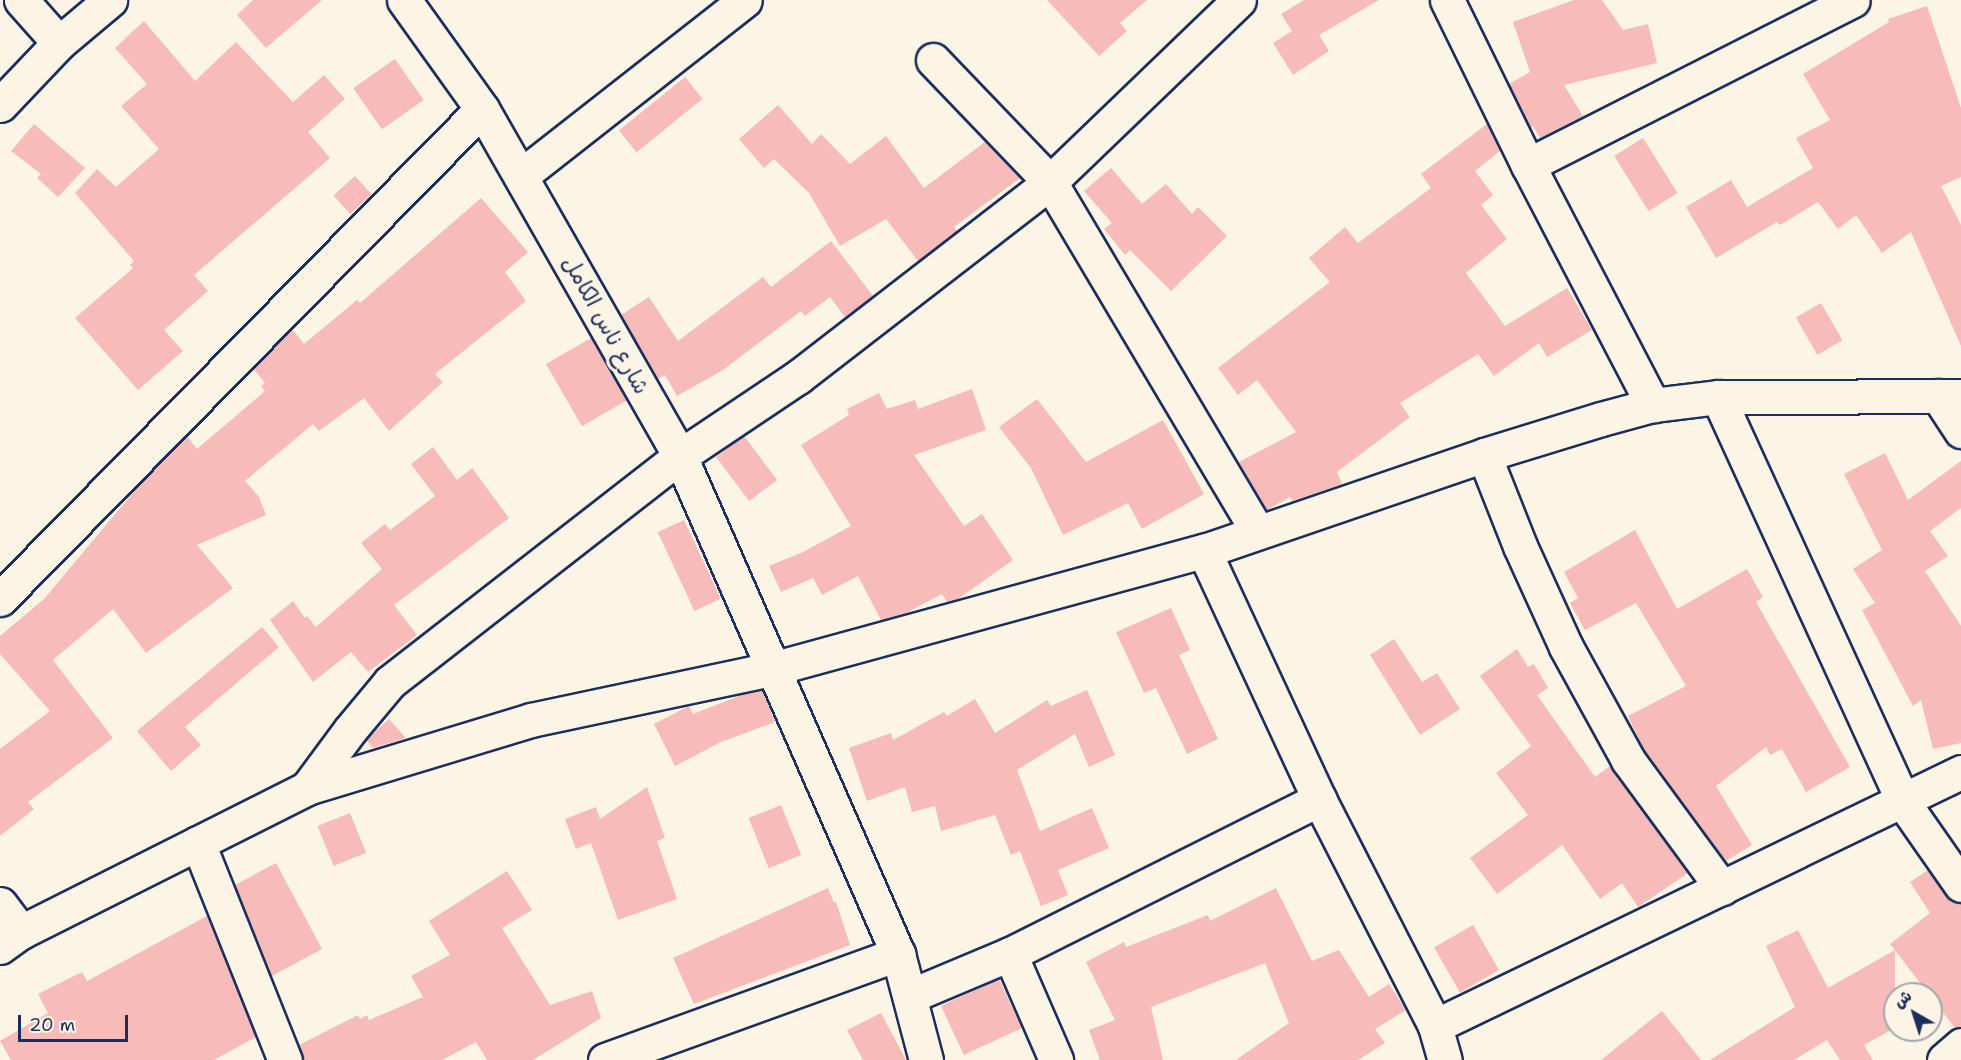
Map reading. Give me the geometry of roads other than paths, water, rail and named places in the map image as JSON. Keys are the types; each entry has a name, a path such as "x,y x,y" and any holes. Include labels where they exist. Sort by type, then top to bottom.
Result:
{"street":[{"path":"21,0 59,43"},
{"path":"0,105 59,43 110,0"},
{"name":"شارع ناس الكامل","path":"404,0 482,109 522,175 680,456 775,668 898,954 926,1060"},
{"path":"522,175 745,0"},
{"path":"1447,0 1528,165 1653,405"},
{"path":"1528,165 1853,0"},
{"path":"307,788 350,730 390,682 680,456 798,377 1050,182 1224,5"},
{"path":"933,60 1050,182 1258,532"},
{"path":"0,599 482,109"},
{"path":"0,904 11,940 307,788 531,720 775,668 1204,551 1484,455 1653,405 1718,397 1949,396 1961,431"},
{"path":"1718,397 1903,802 1961,885"},
{"path":"1484,455 1520,546 1566,647 1628,760 1722,888"},
{"path":"1204,551 1320,799 1435,1026 1445,1060"},
{"path":"1435,1026 1961,772"},
{"path":"910,996 1010,954 1320,799"},
{"path":"198,843 285,1060"},
{"path":"604,1060 898,954"},
{"path":"1010,954 1056,1060"},
{"path":"1944,1060 1961,1045"}]}
